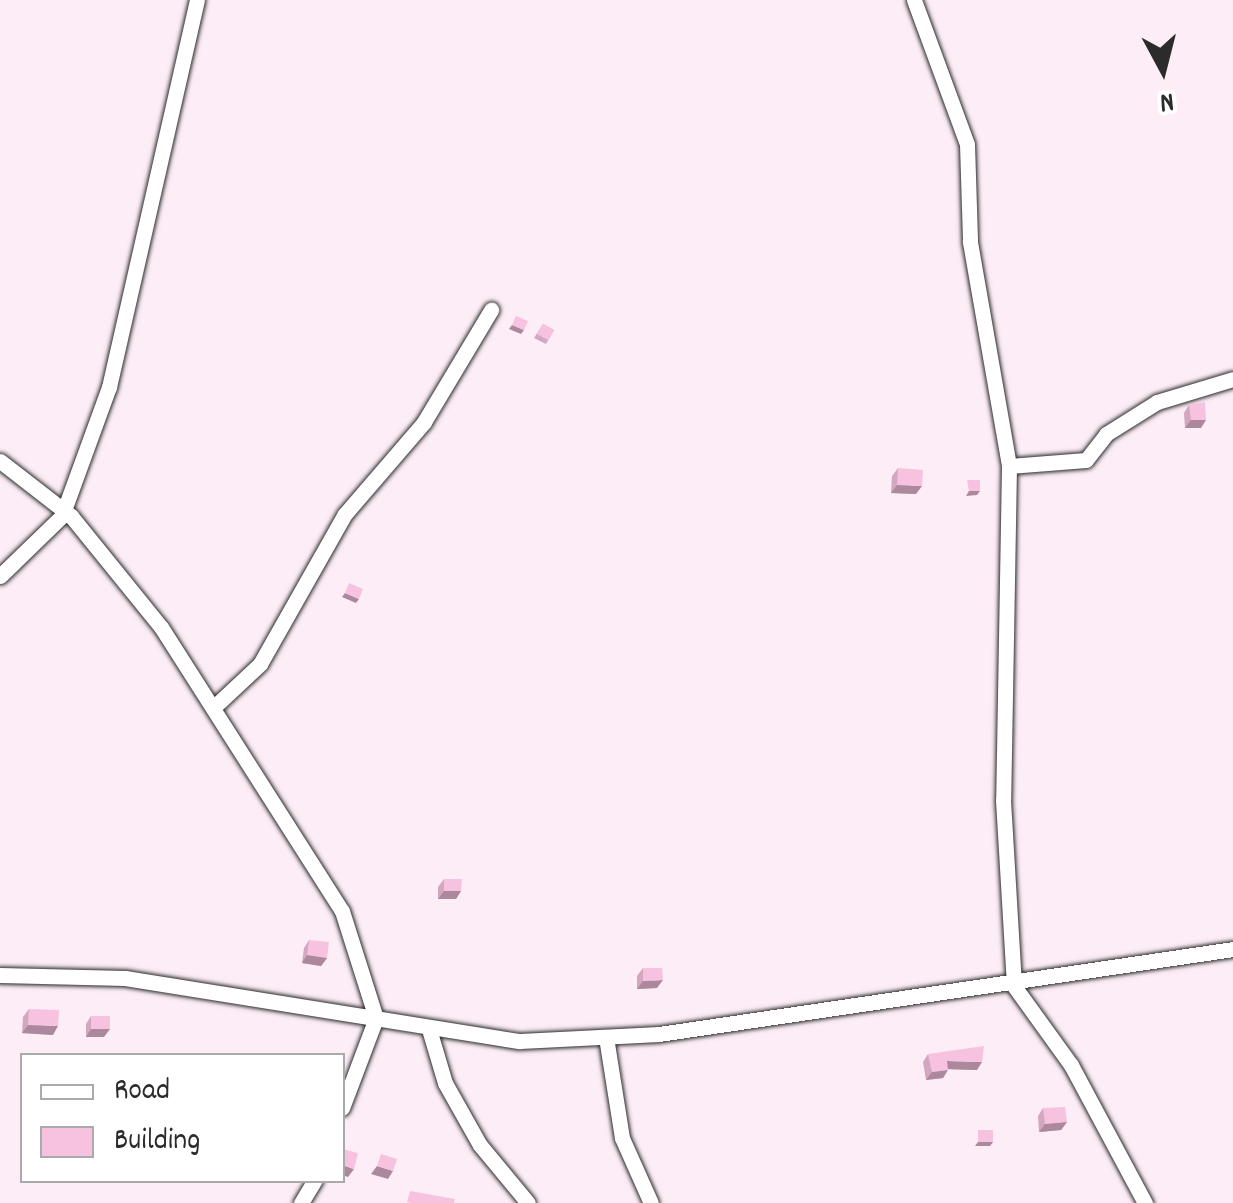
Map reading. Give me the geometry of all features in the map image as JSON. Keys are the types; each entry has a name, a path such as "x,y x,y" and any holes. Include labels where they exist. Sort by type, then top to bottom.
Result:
{"street":[{"path":"0,576 64,510 109,387 197,0"},
{"path":"914,0 968,144 970,242 1010,466 1003,800 1014,986 1071,1064 1145,1203"},
{"path":"214,707 260,664 345,514 424,422 491,310"},
{"path":"1010,466 1086,460 1106,434 1156,402 1233,379"},
{"path":"0,461 64,510 214,707 342,911 376,1018 345,1100"},
{"path":"0,975 125,978 520,1041 606,1037 1014,986 1233,949"},
{"path":"429,1029 445,1083 480,1145 528,1203"},
{"path":"606,1037 622,1138 651,1203"}],"building":[{"path":"516,316 528,321 524,330 512,325"},
{"path":"543,324 554,330 548,340 537,334"},
{"path":"1205,402 1206,420 1191,420 1189,405"},
{"path":"898,468 923,470 922,486 897,485"},
{"path":"967,480 980,480 980,491 969,491"},
{"path":"349,583 363,589 359,599 345,593"},
{"path":"444,879 462,879 461,891 444,891"},
{"path":"309,940 329,942 327,958 307,955"},
{"path":"643,968 662,968 663,980 643,981"},
{"path":"29,1009 59,1010 58,1026 28,1025"},
{"path":"91,1016 110,1016 110,1029 91,1029"},
{"path":"984,1046 982,1062 947,1061 948,1070 932,1072 928,1054"},
{"path":"1065,1107 1067,1122 1045,1124 1043,1108"},
{"path":"978,1130 993,1130 993,1142 978,1142"},
{"path":"345,1150 358,1153 354,1169 345,1166"},
{"path":"381,1154 397,1159 393,1171 377,1166"},
{"path":"410,1191 455,1199 454,1203 411,1203 407,1202"}]}
